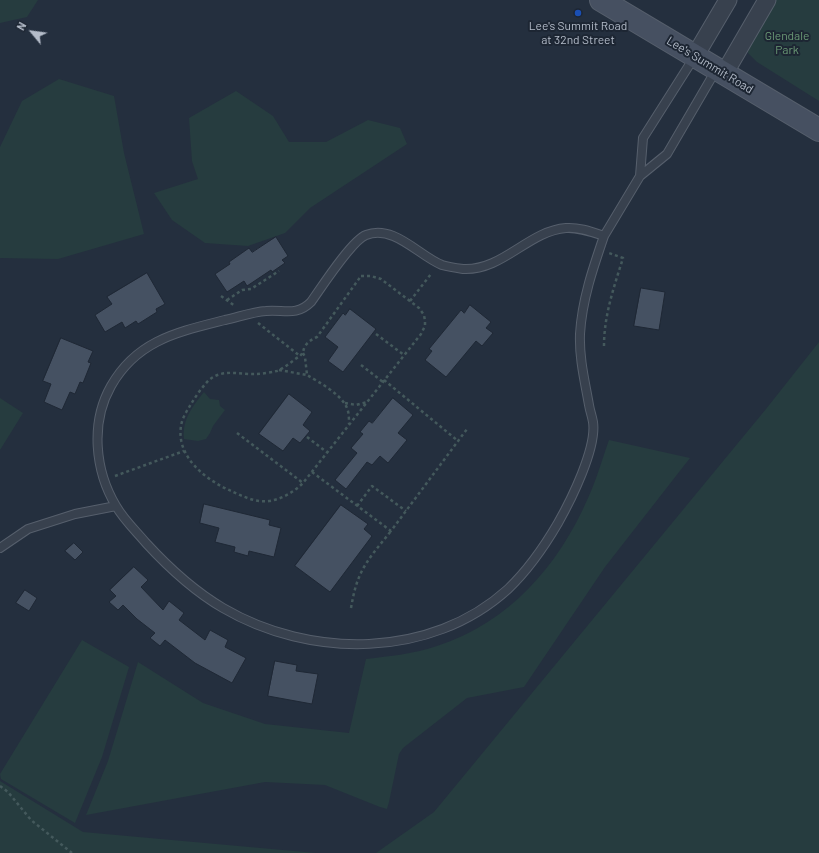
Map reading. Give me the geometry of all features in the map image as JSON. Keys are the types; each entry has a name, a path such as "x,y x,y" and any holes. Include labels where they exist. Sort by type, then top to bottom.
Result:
{"main road":[{"name":"Lee's Summit Road","path":"601,0 819,130"}],"street":[{"path":"695,56 728,0"},
{"path":"720,72 767,0"}],"lane":[{"path":"640,176 643,138 695,56"},
{"path":"604,236 578,229 566,228 556,230 528,243 498,261 475,269 453,268 443,265 417,251 399,238 388,233 372,233 365,235 351,248 311,302 303,308 292,312 268,310 181,331 166,337 139,353 112,384 105,397 98,425 98,445 100,464 104,480 116,506 130,525 166,565 186,583 224,608 261,626 304,639 334,644 368,644 409,639 426,635 452,625 493,601 527,568 546,544 576,486 589,452 593,435 593,423 581,357 580,336 584,301 604,236 640,176 667,154 720,72"},
{"path":"0,548 28,529 75,514 116,506"}],"path":[{"path":"599,250 623,258 608,307 605,322 604,346"},
{"path":"227,300 242,290 251,290 279,271"},
{"path":"410,301 431,274"},
{"path":"279,370 300,356 303,353 305,346 312,339 317,337 361,276 371,276 381,279 410,301 422,311 425,326 421,334 312,472 294,491 278,499 268,501 251,499 221,487 212,481 189,459 184,451 181,433 183,420 197,395 209,381 221,374 234,372 256,374 279,370 307,375 324,386 344,403 348,412 349,425"},
{"path":"222,296 239,309"},
{"path":"255,321 300,356"},
{"path":"376,334 404,355"},
{"path":"303,353 305,357 307,375"},
{"path":"361,365 384,381 458,441"},
{"path":"344,403 356,405 368,402"},
{"path":"351,608 354,590 366,563 467,429"},
{"path":"237,433 303,483"},
{"path":"307,437 328,452"},
{"path":"104,480 184,451"},
{"path":"312,472 391,531"},
{"path":"357,506 372,486 406,511"},
{"path":"0,786 8,792 30,820 72,853"}],"green space":[{"path":"0,0 38,0 27,17 0,23"},
{"name":"Glendale Park","path":"776,0 819,0 819,101 757,62 748,53 749,44"},
{"path":"59,79 114,96 124,153 144,234 58,259 0,258 0,147 22,101"},
{"path":"236,91 273,116 289,142 326,142 368,120 400,128 407,144 310,208 285,233 248,246 205,243 172,220 154,193 198,179 192,161 189,118"},
{"path":"819,342 819,853 376,853 434,812 766,409"},
{"path":"204,392 210,399 219,400 220,406 225,410 213,426 206,439 198,441 184,439 186,420 192,408"},
{"path":"0,398 23,413 0,450"},
{"path":"609,440 690,458 605,567 524,687 467,698 403,748 399,754 387,809 325,785 265,782 86,815 108,761 138,662 203,703 265,724 349,733 366,659 420,651 463,636 487,623 509,607 529,588 562,546 576,523 594,484"},
{"path":"82,640 129,667 102,757 75,823 1,779 0,774"},
{"path":"0,781 83,832 316,853 0,853"}],"building":[{"path":"276,237 288,256 282,260 285,263 272,272 271,270 247,286 244,281 227,292 215,274 249,248 252,252"},
{"path":"147,273 165,304 156,309 157,312 138,324 136,321 125,328 122,322 105,332 95,315 112,304 107,297"},
{"path":"641,288 665,292 659,330 634,326"},
{"path":"470,305 491,322 486,328 493,333 482,346 476,341 446,377 425,360 432,351 429,349 461,310 464,313"},
{"path":"350,309 376,329 343,372 328,361 338,347 325,337 343,313 345,315"},
{"path":"61,338 93,351 88,362 91,363 83,383 80,382 75,394 70,392 62,410 44,402 51,384 43,381"},
{"path":"289,394 312,412 303,425 310,431 300,443 293,438 283,451 259,434"},
{"path":"393,398 413,415 398,433 407,440 388,463 380,456 372,465 367,462 346,489 335,480 357,453 351,448 363,434 360,432 369,421 372,423"},
{"path":"204,504 270,520 269,525 281,528 274,557 249,551 248,556 234,552 235,547 215,542 219,528 200,523"},
{"path":"341,505 368,524 364,529 372,536 330,592 295,566"},
{"path":"74,543 83,552 75,560 65,551"},
{"path":"134,567 148,580 141,587 163,610 169,601 184,613 179,620 205,640 210,630 228,640 225,647 246,658 232,683 195,663 165,640 160,646 150,638 155,633 137,619 123,605 118,610 109,602 116,596 110,590"},
{"path":"25,590 37,598 29,611 16,603"},
{"path":"275,661 297,665 296,671 318,674 312,704 268,696"}],"place":[{"name":"Lee's Summit Road at 32nd Street","path":"578,13"}]}
